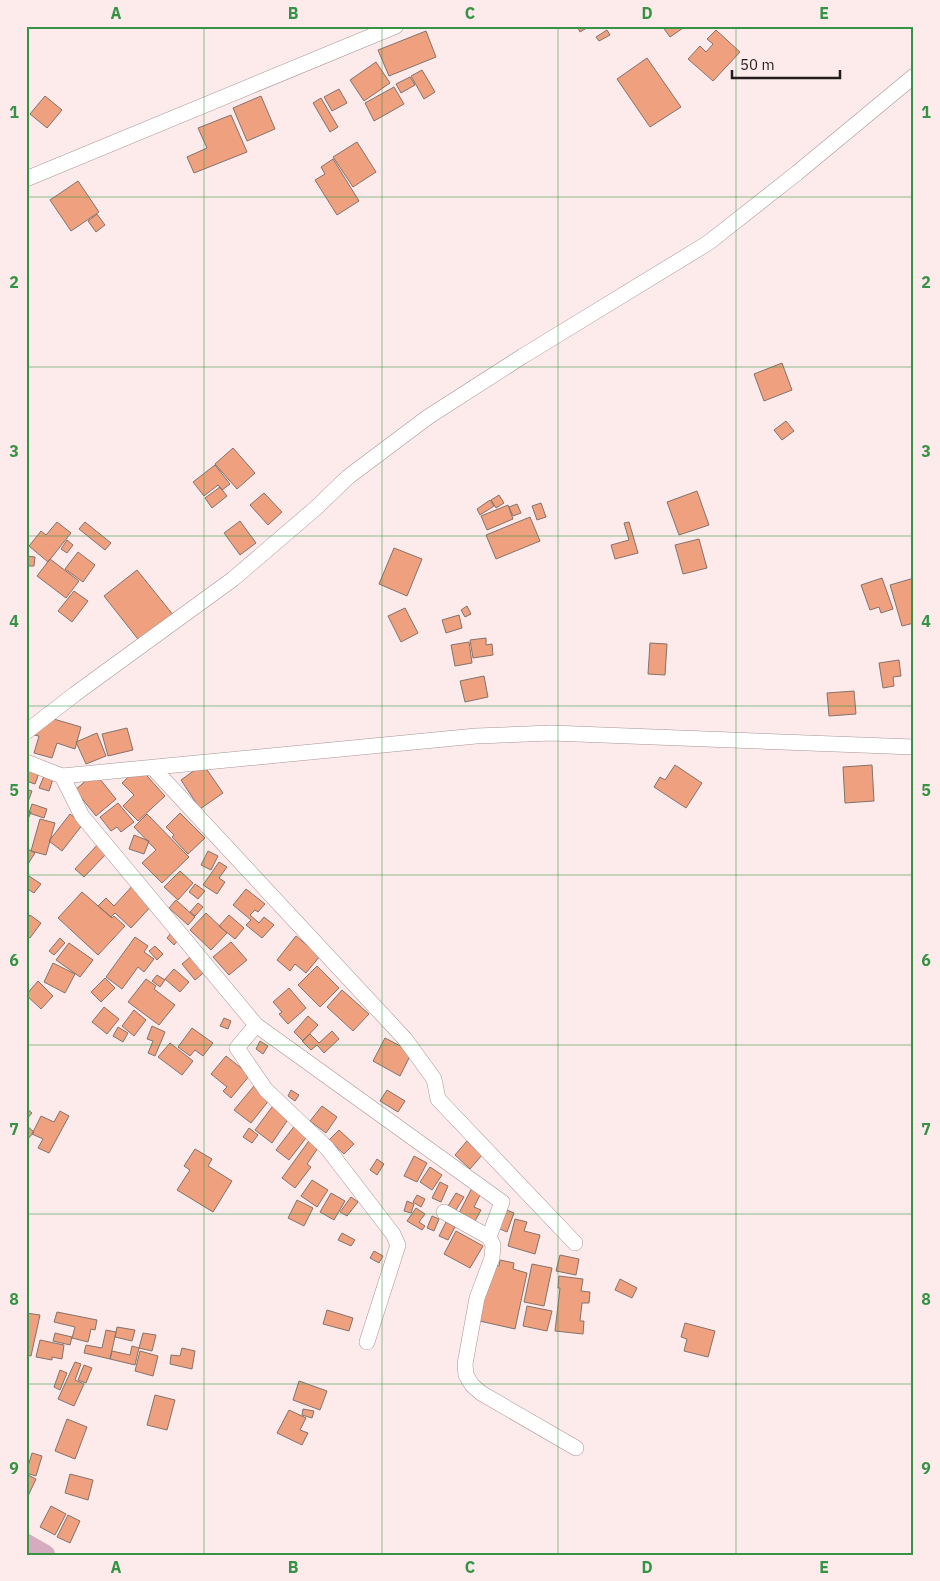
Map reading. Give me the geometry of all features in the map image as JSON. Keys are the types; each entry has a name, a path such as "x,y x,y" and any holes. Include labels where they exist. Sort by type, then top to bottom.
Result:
{"main road":[{"path":"26,1544 45,1555"}],"street":[{"path":"26,179 396,26"},
{"path":"26,732 233,579 317,507 348,477 428,417 523,356 708,243 797,173 914,76"},
{"path":"26,762 62,776 476,736 551,733 914,747"},
{"path":"152,767 405,1039 434,1079 438,1099 575,1243"},
{"path":"62,776 82,816 256,1025 502,1202 489,1237"},
{"path":"256,1025 237,1048 266,1090 327,1148 393,1234 398,1245 367,1342"},
{"path":"444,1212 489,1237 494,1245 492,1258 477,1298 468,1342 466,1375 472,1385 481,1393 576,1448"}],"building":[{"path":"577,26 590,26 580,32"},
{"path":"662,26 686,26 670,37"},
{"path":"607,30 610,35 599,41 596,37"},
{"path":"716,30 740,52 713,81 688,59 700,46 706,52 713,44 707,39"},
{"path":"426,31 436,57 389,76 378,50"},
{"path":"647,58 681,107 650,127 617,79"},
{"path":"376,62 390,83 364,101 350,80"},
{"path":"422,70 435,92 424,99 411,76"},
{"path":"410,77 415,85 401,93 396,84"},
{"path":"394,87 404,104 374,121 365,103"},
{"path":"339,89 347,103 332,111 324,97"},
{"path":"45,96 62,110 47,128 30,114"},
{"path":"261,96 275,129 247,141 233,108"},
{"path":"321,98 338,127 330,132 313,103"},
{"path":"231,115 247,152 194,173 187,157 207,148 198,128"},
{"path":"357,142 376,172 353,187 333,157"},
{"path":"333,159 359,201 337,215 315,180 325,174 321,167"},
{"path":"78,181 99,212 71,231 50,200"},
{"path":"97,214 105,225 96,232 88,221"},
{"path":"782,363 792,390 764,401 754,374"},
{"path":"786,421 794,431 782,440 774,430"},
{"path":"233,448 255,473 237,489 215,464"},
{"path":"215,465 230,484 222,490 218,485 204,496 193,482"},
{"path":"220,487 227,496 212,508 205,498"},
{"path":"697,491 709,525 679,535 667,502"},
{"path":"264,493 282,512 268,525 250,505"},
{"path":"499,495 504,503 496,508 491,500"},
{"path":"490,500 494,506 480,515 477,509"},
{"path":"541,503 546,517 537,520 532,506"},
{"path":"517,504 521,513 513,516 509,507"},
{"path":"508,505 513,519 487,530 481,516"},
{"path":"530,517 540,541 496,559 486,535"},
{"path":"240,521 256,543 240,555 224,533"},
{"path":"57,522 71,533 48,562 29,546 41,531 46,535"},
{"path":"85,522 111,543 105,550 79,529"},
{"path":"629,522 638,553 615,559 611,545 629,540 624,523"},
{"path":"699,539 707,568 683,574 675,545"},
{"path":"67,540 73,545 67,553 61,549"},
{"path":"394,548 422,559 407,596 379,584"},
{"path":"78,552 95,565 83,582 65,569"},
{"path":"26,556 35,557 34,566 26,566"},
{"path":"50,559 79,581 66,598 37,576"},
{"path":"137,570 174,616 141,643 104,596"},
{"path":"882,578 893,609 881,613 879,607 870,610 861,585"},
{"path":"914,578 914,623 902,626 890,585"},
{"path":"74,591 88,601 72,622 58,611"},
{"path":"467,606 471,614 465,617 461,610"},
{"path":"405,608 418,633 401,642 388,616"},
{"path":"459,615 462,628 446,633 442,620"},
{"path":"486,638 486,645 492,644 493,655 473,658 470,640"},
{"path":"469,642 472,663 455,666 451,645"},
{"path":"650,643 667,644 665,675 648,674"},
{"path":"899,660 901,676 893,677 894,686 883,688 879,663"},
{"path":"484,676 488,697 465,702 460,681"},
{"path":"854,691 856,714 829,716 827,693"},
{"path":"40,715 81,727 75,749 57,743 52,758 34,753 39,736 34,735"},
{"path":"127,728 133,750 108,756 102,734"},
{"path":"97,733 106,756 86,764 76,742"},
{"path":"203,764 223,793 200,809 181,780"},
{"path":"675,765 702,783 686,808 654,787 660,777 665,780"},
{"path":"872,765 874,801 845,803 843,767"},
{"path":"139,767 165,796 138,821 123,806 134,795 122,783"},
{"path":"26,769 39,773 35,784 26,781"},
{"path":"95,773 116,799 96,816 75,790"},
{"path":"44,776 53,779 49,791 39,788"},
{"path":"26,789 32,791 28,802 26,801"},
{"path":"118,803 134,822 121,832 117,827 111,831 100,817"},
{"path":"32,804 47,809 44,818 29,813"},
{"path":"26,810 31,812 26,824"},
{"path":"180,813 205,838 188,854 172,837 174,835 166,827"},
{"path":"70,814 83,824 62,851 49,841"},
{"path":"147,814 189,857 162,883 142,863 156,850 134,827"},
{"path":"40,819 55,823 46,855 31,851"},
{"path":"134,835 149,841 144,854 129,849"},
{"path":"99,843 109,851 84,877 75,869"},
{"path":"26,848 35,853 26,867"},
{"path":"208,851 218,856 211,870 201,865"},
{"path":"219,862 227,867 219,878 225,882 217,894 203,885"},
{"path":"180,871 193,883 178,900 164,887"},
{"path":"26,874 41,884 34,893 26,888"},
{"path":"135,883 155,902 131,928 115,913 111,917 98,906 106,898 114,906"},
{"path":"195,884 205,891 198,899 189,892"},
{"path":"246,889 265,904 258,912 255,910 250,915 259,923 264,917 274,925 262,938 246,925 251,920 233,905"},
{"path":"82,892 112,918 114,916 125,926 98,955 58,918"},
{"path":"176,900 195,917 188,925 169,908"},
{"path":"198,903 203,907 195,916 190,912"},
{"path":"206,913 227,933 211,950 190,930"},
{"path":"30,915 41,923 30,938 26,935 26,921"},
{"path":"229,915 244,928 235,939 219,926"},
{"path":"171,933 178,940 174,945 167,938"},
{"path":"296,936 320,956 306,973 295,964 290,971 277,960"},
{"path":"135,937 148,946 144,952 154,959 144,972 138,967 122,989 106,977"},
{"path":"60,938 65,943 54,955 49,951"},
{"path":"231,942 247,960 229,975 213,957"},
{"path":"69,943 93,960 80,977 56,960"},
{"path":"155,946 163,954 157,960 149,951"},
{"path":"195,953 208,969 195,980 182,964"},
{"path":"53,963 75,974 65,993 44,982"},
{"path":"317,966 339,988 320,1007 298,985"},
{"path":"174,969 189,982 180,992 165,979"},
{"path":"157,975 165,980 160,987 152,981"},
{"path":"105,978 115,988 101,1002 91,992"},
{"path":"146,979 156,986 154,989 175,1005 159,1025 128,1002"},
{"path":"38,981 53,996 41,1009 26,995"},
{"path":"289,988 306,1008 288,1024 279,1014 282,1012 273,1002"},
{"path":"342,990 369,1014 353,1031 327,1007"},
{"path":"104,1007 119,1019 107,1034 92,1022"},
{"path":"134,1010 146,1020 134,1036 122,1026"},
{"path":"308,1016 318,1025 303,1041 294,1032"},
{"path":"224,1018 231,1021 228,1029 220,1026"},
{"path":"152,1026 165,1032 155,1056 148,1053 153,1041 147,1039"},
{"path":"118,1027 128,1033 123,1042 113,1036"},
{"path":"192,1028 213,1043 203,1056 195,1050 190,1056 178,1047"},
{"path":"332,1031 339,1039 324,1053 317,1045 311,1050 302,1041 310,1034 319,1043"},
{"path":"385,1038 412,1052 400,1076 373,1061"},
{"path":"260,1041 268,1046 263,1054 256,1049"},
{"path":"170,1043 193,1061 182,1075 158,1057"},
{"path":"226,1056 250,1075 231,1098 223,1091 227,1087 211,1074"},
{"path":"254,1086 270,1099 251,1123 234,1110"},
{"path":"291,1090 299,1095 295,1101 288,1096"},
{"path":"387,1090 405,1101 398,1112 380,1101"},
{"path":"275,1103 291,1115 272,1143 255,1130"},
{"path":"322,1106 337,1117 326,1133 310,1121"},
{"path":"26,1108 32,1113 26,1120"},
{"path":"60,1111 69,1116 49,1153 38,1148 43,1139 32,1134 41,1116 54,1122"},
{"path":"296,1124 309,1134 289,1160 276,1150"},
{"path":"26,1125 34,1132 27,1140 26,1139"},
{"path":"249,1128 258,1135 252,1143 243,1137"},
{"path":"339,1130 354,1144 344,1154 329,1140"},
{"path":"311,1138 320,1145 307,1164 311,1167 295,1188 282,1178"},
{"path":"467,1141 482,1155 470,1169 455,1155"},
{"path":"195,1149 212,1159 208,1166 232,1181 213,1212 177,1190 190,1170 184,1166"},
{"path":"414,1156 427,1163 417,1182 404,1176"},
{"path":"377,1159 384,1164 377,1175 370,1170"},
{"path":"430,1167 442,1175 432,1190 420,1182"},
{"path":"312,1180 328,1190 317,1207 301,1196"},
{"path":"440,1182 448,1186 441,1202 432,1198"},
{"path":"474,1184 480,1195 474,1207 481,1210 475,1221 459,1213"},
{"path":"331,1193 345,1201 334,1220 320,1212"},
{"path":"456,1193 464,1197 456,1210 448,1206"},
{"path":"417,1195 425,1199 421,1207 413,1202"},
{"path":"351,1197 358,1202 347,1216 340,1212"},
{"path":"297,1200 313,1208 304,1226 288,1218"},
{"path":"407,1201 414,1204 411,1213 404,1211"},
{"path":"500,1207 514,1213 507,1232 493,1226"},
{"path":"416,1208 425,1214 419,1222 425,1226 422,1230 407,1221"},
{"path":"432,1216 439,1219 434,1231 427,1228"},
{"path":"515,1219 527,1222 524,1231 540,1235 535,1254 508,1246"},
{"path":"446,1222 455,1227 448,1240 439,1236"},
{"path":"456,1231 483,1246 470,1268 444,1254"},
{"path":"342,1233 355,1240 351,1246 338,1240"},
{"path":"374,1251 383,1256 379,1263 370,1258"},
{"path":"560,1255 579,1259 576,1275 556,1271"},
{"path":"500,1260 514,1263 513,1269 527,1273 515,1329 475,1320 492,1265 499,1266"},
{"path":"532,1264 552,1268 544,1306 524,1302"},
{"path":"559,1276 583,1279 581,1291 590,1292 589,1303 582,1303 580,1321 584,1321 583,1334 555,1331 560,1288 558,1288"},
{"path":"620,1279 637,1288 632,1298 615,1290"},
{"path":"527,1306 552,1311 547,1331 523,1326"},
{"path":"327,1310 353,1318 349,1331 323,1324"},
{"path":"57,1312 97,1320 95,1330 91,1329 88,1342 72,1338 75,1327 54,1322"},
{"path":"26,1313 40,1315 31,1356 26,1355"},
{"path":"685,1323 715,1331 708,1357 684,1351 687,1339 681,1337"},
{"path":"117,1327 135,1330 132,1341 115,1337"},
{"path":"106,1330 116,1332 110,1359 84,1353 86,1345 102,1348"},
{"path":"55,1333 72,1337 70,1345 53,1341"},
{"path":"143,1333 156,1335 152,1351 139,1348"},
{"path":"40,1340 64,1345 62,1359 52,1357 52,1360 36,1357"},
{"path":"132,1346 139,1348 135,1365 110,1359 112,1351 130,1355"},
{"path":"182,1348 195,1351 192,1369 170,1364 171,1355 180,1356"},
{"path":"140,1351 158,1356 153,1376 135,1371"},
{"path":"75,1362 81,1364 75,1380 84,1384 74,1406 58,1399"},
{"path":"84,1365 92,1368 86,1383 78,1380"},
{"path":"60,1370 67,1373 60,1390 54,1387"},
{"path":"299,1381 327,1391 320,1410 293,1400"},
{"path":"155,1395 175,1400 167,1430 147,1425"},
{"path":"303,1409 314,1411 312,1418 302,1415"},
{"path":"289,1410 306,1418 300,1430 308,1433 302,1445 277,1433"},
{"path":"67,1419 87,1427 75,1459 55,1451"},
{"path":"32,1453 42,1456 36,1476 26,1473"},
{"path":"26,1474 36,1479 28,1496 26,1495"},
{"path":"70,1474 93,1480 88,1500 65,1493"},
{"path":"51,1506 66,1514 55,1535 40,1527"},
{"path":"68,1515 80,1521 70,1543 57,1537"}]}
